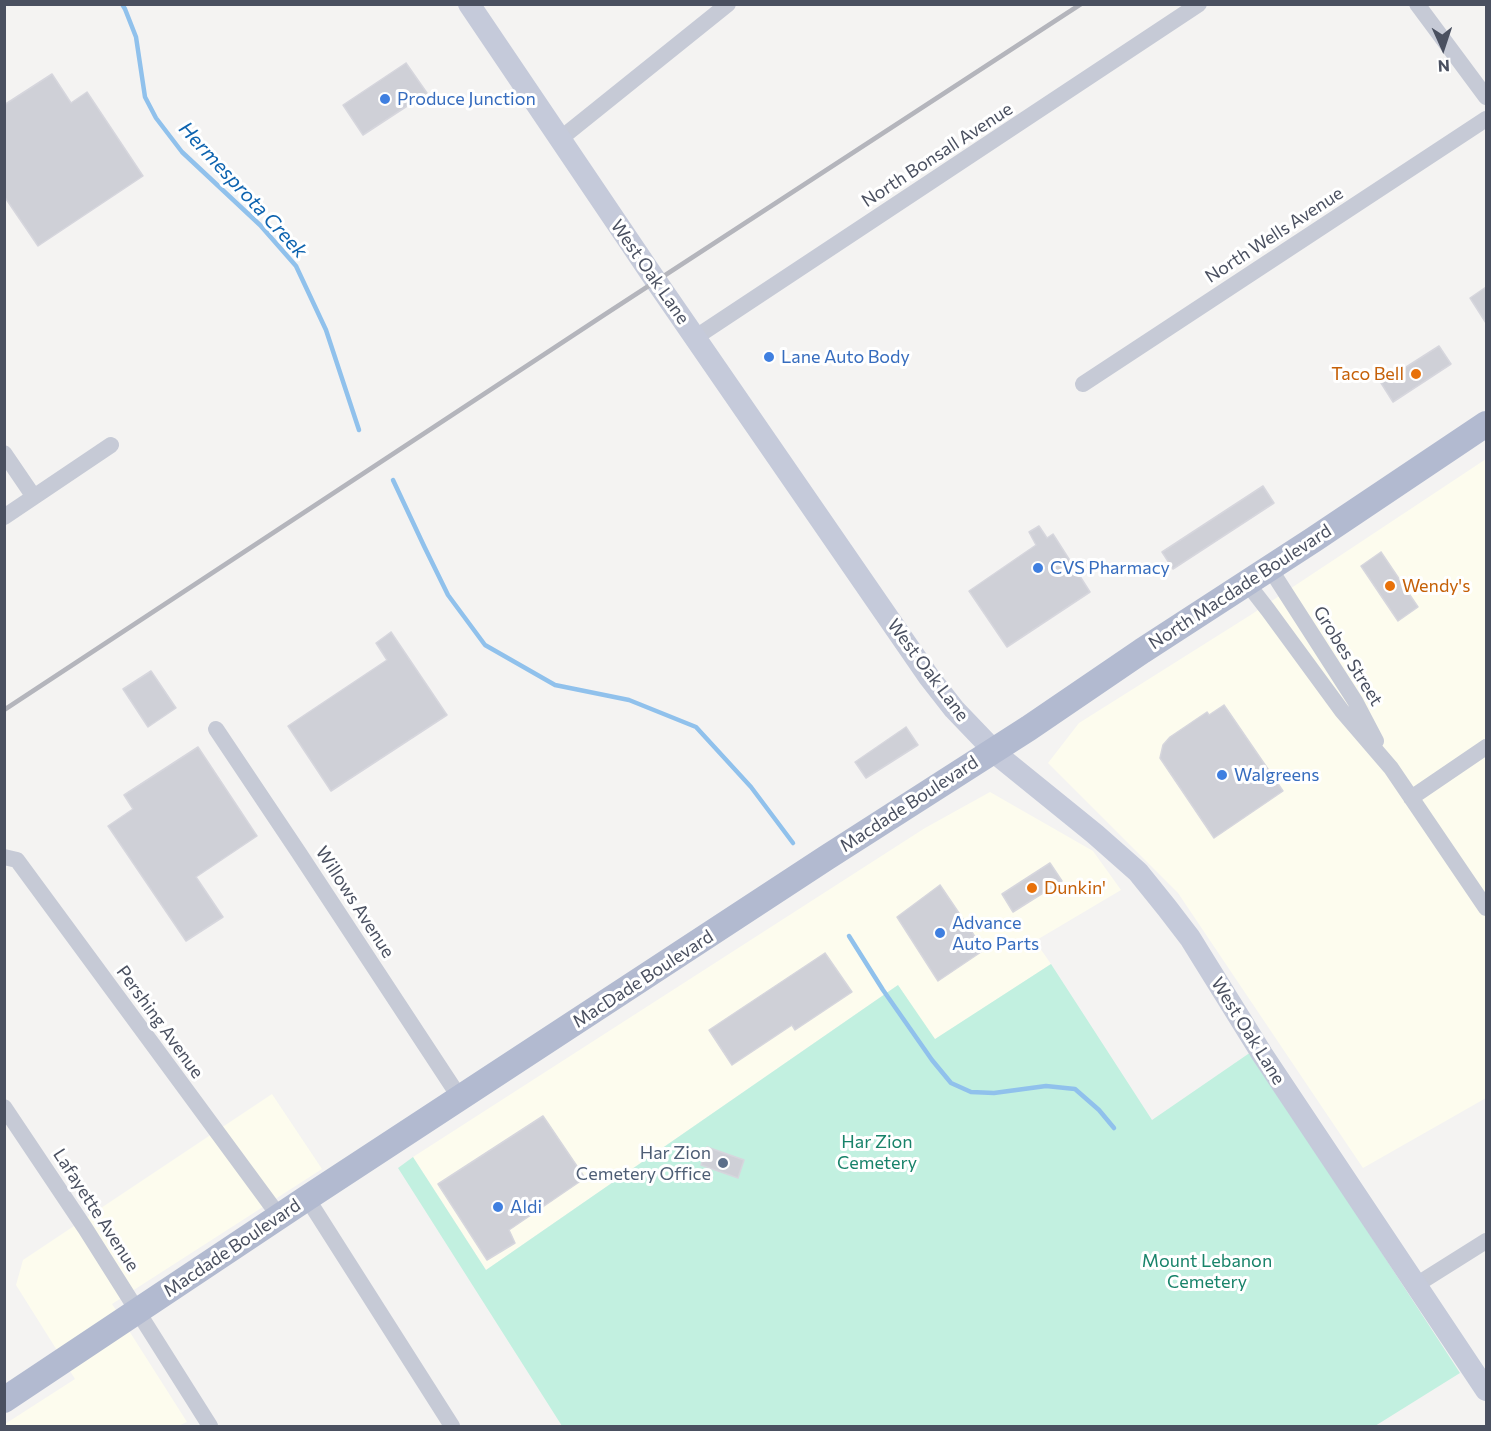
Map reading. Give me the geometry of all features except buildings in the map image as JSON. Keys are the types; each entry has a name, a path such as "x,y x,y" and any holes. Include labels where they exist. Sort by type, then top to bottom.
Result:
{"main road":[{"name":"West Oak Lane","path":"469,4 929,677 954,709 993,750 1138,872 1190,938 1262,1054 1486,1389"},
{"name":"North Macdade Boulevard","path":"993,750 1486,424"},
{"name":"Macdade Boulevard","path":"826,858 993,750"},
{"name":"MacDade Boulevard","path":"460,1098 826,858"},
{"name":"Macdade Boulevard","path":"4,1400 307,1197 460,1098"}],"street":[{"path":"560,139 728,4"},
{"name":"North Bonsall Avenue","path":"696,337 1199,4"},
{"path":"1417,4 1486,97"},
{"name":"North Wells Avenue","path":"1083,384 1486,119"},
{"path":"4,517 111,445"},
{"path":"4,453 34,497"},
{"name":"Grobes Street","path":"1269,567 1355,701 1391,768 1486,908"},
{"name":"Grobes Street","path":"1247,583 1342,711 1391,768"},
{"name":"Willows Avenue","path":"216,729 460,1098"},
{"path":"1411,798 1486,747"},
{"name":"Pershing Avenue","path":"4,857 17,860 279,1216"},
{"name":"Lafayette Avenue","path":"4,1107 85,1228 210,1426"},
{"path":"307,1197 452,1426"},
{"path":"1416,1285 1486,1241"}],"shaded area":[{"path":"1486,459 1486,1098 1363,1168 1178,893 1048,763 1079,723 1249,616"},
{"path":"990,792 1093,851 1121,890 1035,941 1051,964 934,1040 898,985 486,1270 413,1157 925,828"},
{"path":"272,1094 322,1169 112,1304 187,1422 178,1426 5,1426 75,1379 16,1285 23,1260"}],"green space":[{"path":"1051,964 1152,1120 1251,1052 1460,1373 1375,1426 562,1426 398,1168 413,1157 486,1270 898,985 935,1039"}],"waterway":[{"name":"Hermesprota Creek","path":"122,4 136,37 145,97 156,118 182,152 260,225 296,266 326,330 359,430"},
{"name":"Hermesprota Creek","path":"393,480 448,595 485,645 555,685 629,700 696,727 751,787 793,843"},
{"name":"Hermesprota Creek","path":"849,936 883,990 951,1083 971,1092 994,1093 1046,1086 1075,1089 1099,1110 1114,1128"}],"railway":[{"path":"4,710 1081,4"}],"place":[{"name":"Produce Junction","path":"385,99"},
{"name":"Lane Auto Body","path":"769,357"},
{"name":"Taco Bell","path":"1416,374"},
{"name":"CVS Pharmacy","path":"1038,568"},
{"name":"Wendy's","path":"1390,586"},
{"name":"Walgreens","path":"1222,775"},
{"name":"Dunkin'","path":"1032,888"},
{"name":"Advance Auto Parts","path":"940,933"},
{"name":"Har Zion Cemetery Office","path":"723,1163"},
{"name":"Aldi","path":"498,1207"}],"park label":[{"name":"Har Zion Cemetery","path":"877,1152"},
{"name":"Mount Lebanon Cemetery","path":"1207,1271"}]}
